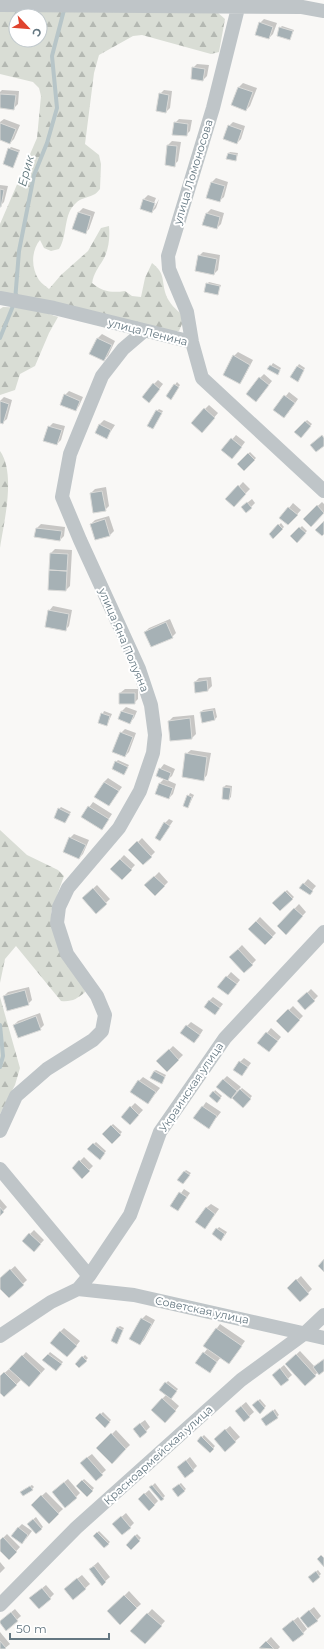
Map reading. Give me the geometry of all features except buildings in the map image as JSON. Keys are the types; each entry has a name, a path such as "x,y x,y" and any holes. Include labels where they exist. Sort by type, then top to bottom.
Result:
{"street":[{"path":"0,6 240,3 302,6 324,12"},
{"name":"улица Ломоносова","path":"192,342 187,312 169,269 168,256 212,108 240,3"},
{"name":"улица Ленина","path":"0,298 54,308 192,342 202,378 324,491"},
{"name":"улица Яна Полуяна","path":"0,1131 16,1096 48,1069 93,1040 102,1031 105,1015 97,996 67,954 57,922 59,907 68,888 119,828 140,791 152,753 155,735 151,705 139,669 62,497 70,454 102,376 123,349 144,331"},
{"name":"Украинская улица","path":"0,1336 51,1302 78,1289 89,1276 130,1215 160,1132 225,1038 324,932"},
{"path":"0,1169 89,1276"},
{"name":"Советская улица","path":"78,1289 134,1295 324,1338"},
{"name":"Красноармейская улица","path":"0,1605 76,1528 241,1380 305,1333 324,1315"}],"green space":[{"path":"0,11 8,11 8,48 48,48 48,11 217,12 225,19 219,52 211,54 142,35 133,36 99,55 94,73 85,144 99,155 101,164 100,189 94,195 78,201 72,208 67,218 64,237 59,249 51,251 44,248 40,240 35,249 33,260 36,275 49,289 61,275 88,251 101,228 109,226 107,252 95,273 92,283 104,290 112,292 125,291 132,296 141,297 145,278 152,263 161,274 169,301 175,309 183,315 182,324 179,331 170,332 0,295 0,224 37,138 41,96 39,88 33,82 0,74"},
{"path":"3,307 31,308 58,317 49,333 35,366 20,374 15,390 0,395 0,309"},
{"path":"0,451 5,460 8,498 0,548"},
{"path":"0,830 27,855 58,870 64,876 51,912 51,921 84,983 85,992 74,1000 61,1001 16,946 5,959 0,983"},
{"path":"0,997 20,1068 15,1085 0,1114"}],"waterway":[{"name":"Ерик","path":"0,338 15,301 19,251 34,175 47,143 57,108 52,56 64,10"},
{"name":"Ерик","path":"0,1025 3,1056 0,1067"}]}
